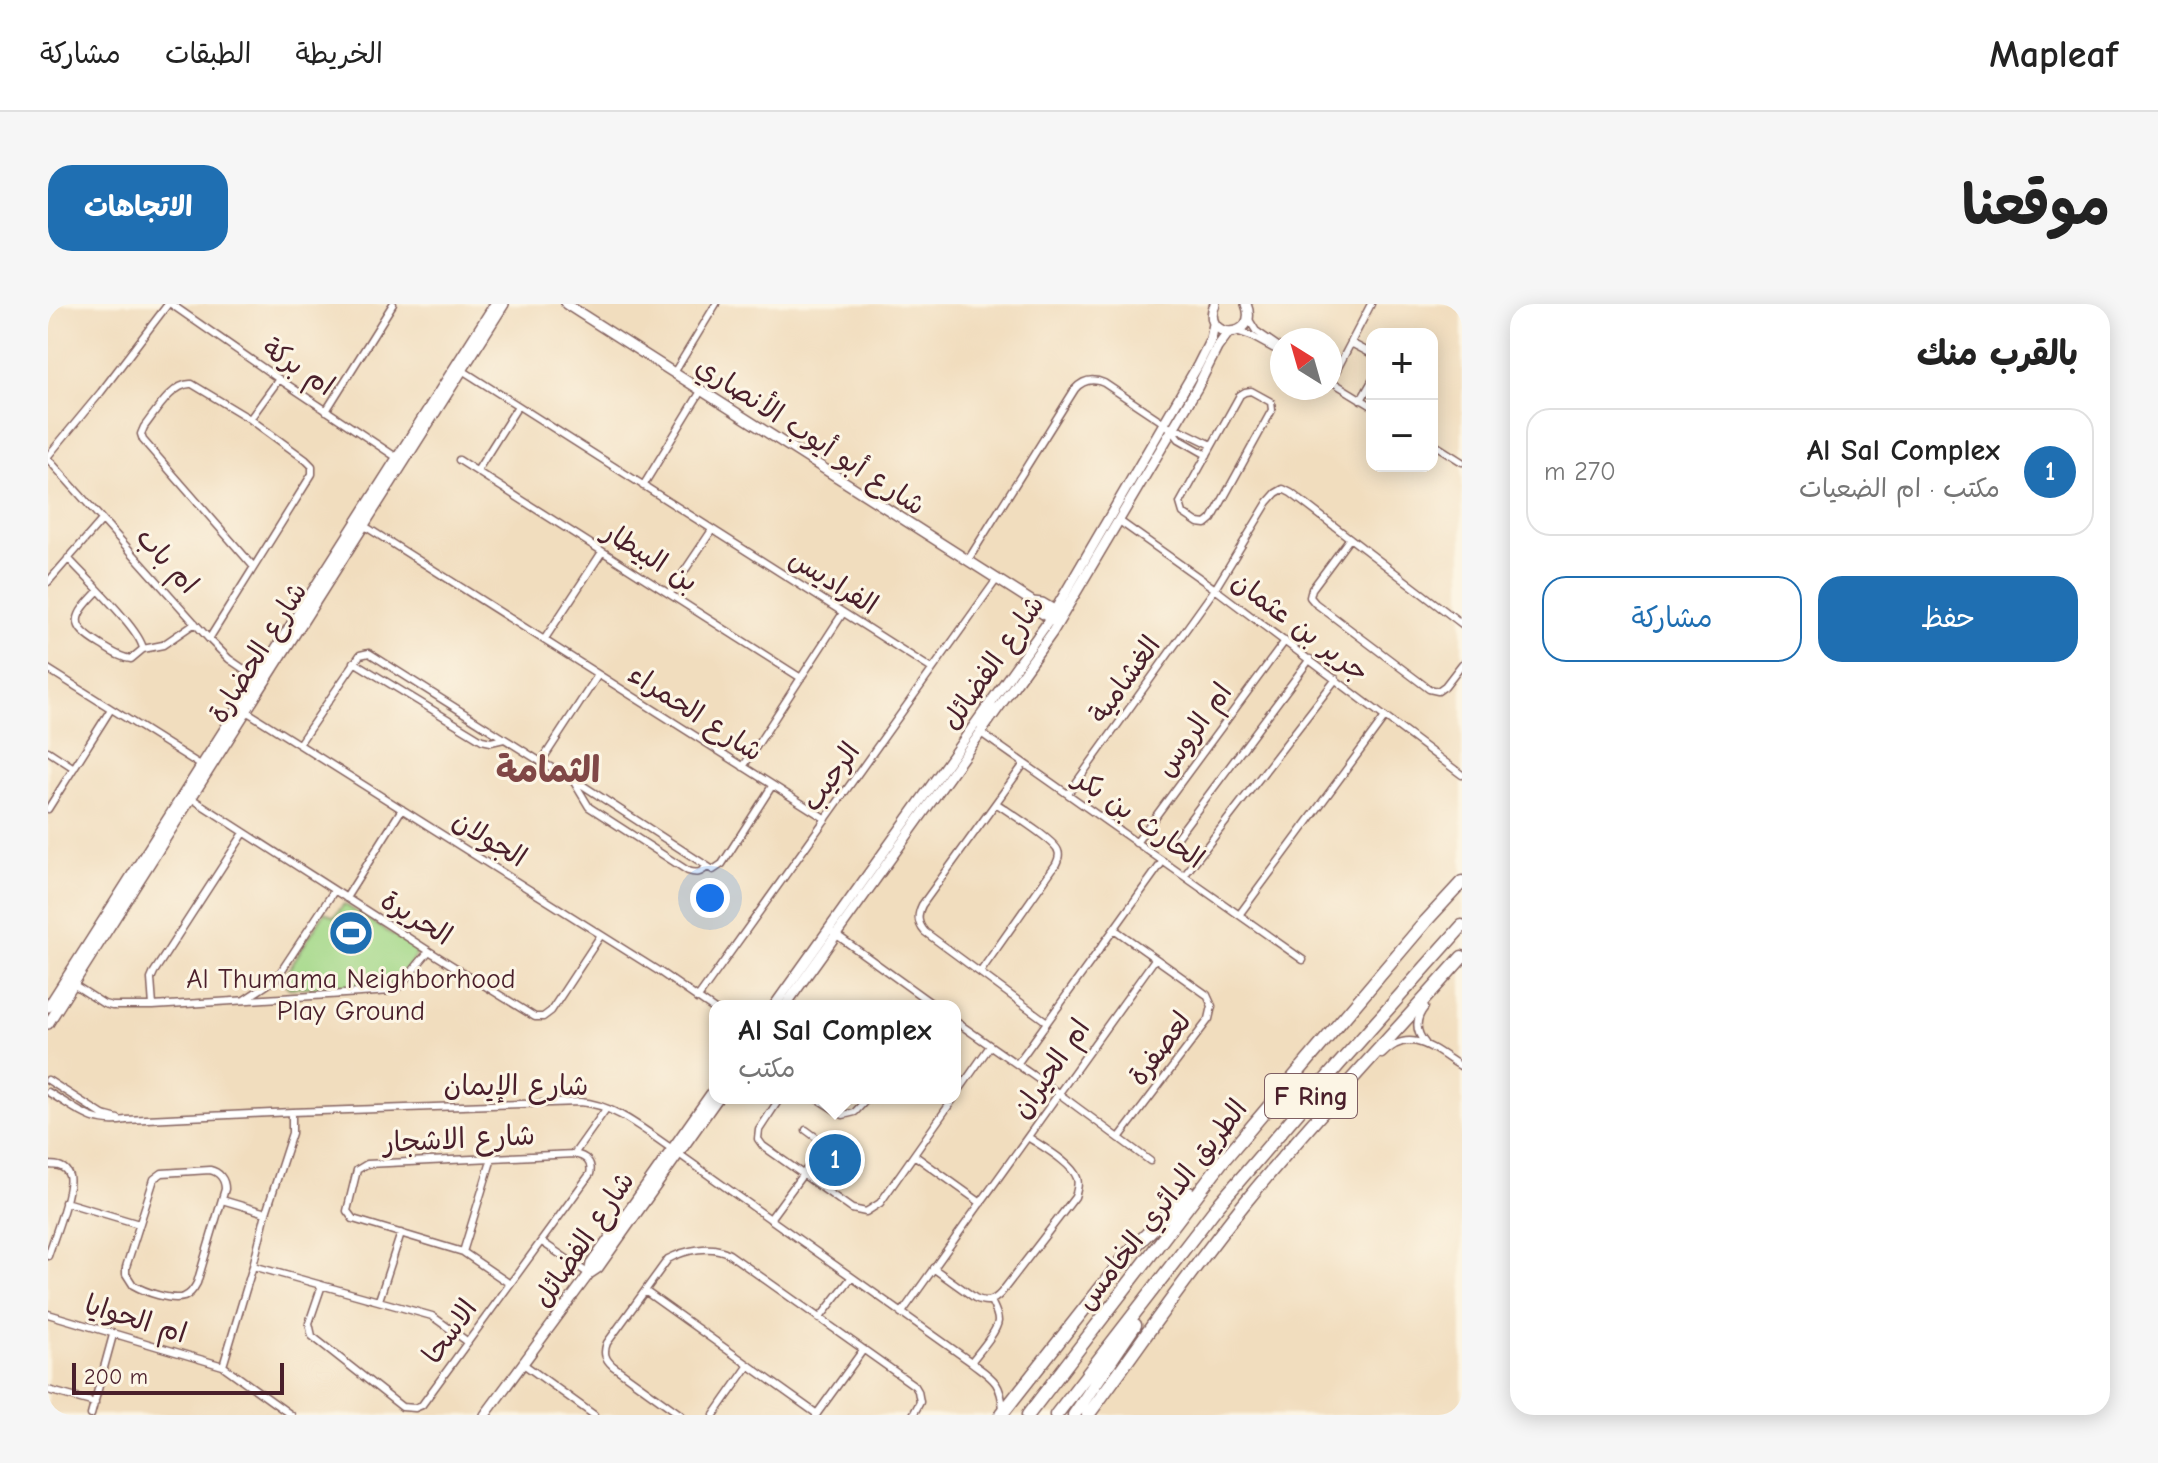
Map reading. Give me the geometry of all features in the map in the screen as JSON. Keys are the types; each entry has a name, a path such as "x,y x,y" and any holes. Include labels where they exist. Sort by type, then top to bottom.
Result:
{"highway":[{"name":"الطريق الدائري الخامس","path":"1028,1415 1221,1163 1462,880"},
{"name":"الطريق الدائري الخامس","path":"1056,1415 1219,1204 1462,926"},
{"path":"1088,1415 1205,1253 1275,1166 1462,957"},
{"path":"1002,1413 1129,1252 1221,1163"},
{"path":"1074,1415 1168,1271"}],"street":[{"name":"ام بركة","path":"169,304 401,460"},
{"path":"48,457 169,304"},
{"path":"326,411 393,304"},
{"name":"شارع الحضارة","path":"48,1024 70,982 401,460 495,304"},
{"name":"شارع الحضارة","path":"458,368 504,304"},
{"name":"شارع أبو أيوب الأنصاري","path":"566,304 1033,602 1039,611 1057,618"},
{"path":"1207,304 1220,330 1251,336 1270,348"},
{"path":"1196,382 1211,339 1215,304"},
{"path":"1342,360 1371,304"},
{"path":"674,373 715,305"},
{"path":"1196,382 1217,348 1232,332 1244,326 1248,308"},
{"path":"1248,308 1256,331 1270,342"},
{"path":"1351,343 1366,351"},
{"name":"الفراديس","path":"458,368 932,669"},
{"path":"250,419 279,379"},
{"path":"968,560 1075,389 1083,382 1094,380 1104,383 1168,427 1179,439 1207,455"},
{"name":"شارع الفضائل","path":"779,1000 832,931 993,702 1057,618 1196,382"},
{"path":"209,639 312,474 312,466 250,419 192,384 183,383 175,388 144,427 141,434 143,440 253,566"},
{"path":"1342,388 1366,403"},
{"path":"643,486 701,391"},
{"path":"1251,391 1271,402 1272,410 1212,519 1203,524 1185,515 1180,506 1207,455 1242,393 1251,391"},
{"path":"1361,400 1366,391"},
{"path":"477,471 518,406"},
{"path":"1168,427 1212,445"},
{"path":"1438,447 1462,462"},
{"name":"ام باب","path":"48,457 209,639 229,659 261,680"},
{"name":"بن البيطار","path":"459,460 801,678"},
{"name":"الغشامية","path":"1068,794 1215,589 1276,493 1283,489 1291,493 1350,538"},
{"name":"جرير بن عثمان","path":"1115,518 1461,772"},
{"path":"48,582 102,520"},
{"name":"شارع الحمراء","path":"360,524 826,819"},
{"path":"669,594 712,530"},
{"path":"1462,624 1350,538 1312,589 1310,597 1429,689 1438,691 1445,686 1462,664"},
{"path":"544,640 602,552"},
{"path":"68,558 140,638 143,649"},
{"name":"الرحيب","path":"697,999 997,579"},
{"path":"98,591 86,603 78,618 78,626 82,633 123,658 131,659 143,649 163,645 195,623"},
{"path":"743,767 843,613"},
{"path":"789,1000 832,931 981,733 1057,618"},
{"name":"ام الروس","path":"1136,843 1285,641"},
{"path":"299,744 354,662 360,655 369,653 713,870 722,864 772,786"},
{"path":"1174,841 1310,659"},
{"path":"354,662 482,740 505,739"},
{"path":"48,669 205,768"},
{"path":"541,762 598,675"},
{"path":"1184,876 1336,679"},
{"path":"981,733 980,726 993,702"},
{"path":"48,809 111,709"},
{"name":"الجولان","path":"243,709 660,972 709,1006"},
{"path":"1239,915 1385,717"},
{"name":"الحارث بن بكر","path":"981,733 1303,960"},
{"path":"48,751 74,768"},
{"path":"1024,764 922,905 918,921 925,932 1047,1022"},
{"path":"573,779 589,807 688,871 701,873 707,867"},
{"name":"الحريرة","path":"187,796 535,1017 543,1017 551,1011 601,935"},
{"path":"981,971 1058,857 1058,851 1051,842 996,803"},
{"name":"الحريرة","path":"346,898 402,809"},
{"path":"153,1006 151,979 154,972 244,833"},
{"path":"1017,1064 1163,861"},
{"path":"243,1000 270,985 282,973 334,891"},
{"name":"لعصفرة","path":"1114,929 1207,995 1212,1012 1119,1138"},
{"path":"832,931 927,1000"},
{"path":"70,982 112,1006 392,991 400,986 429,951"},
{"name":"ام الحيران","path":"901,1314 1155,959"},
{"path":"1427,1046 1418,1032 1419,1014 1462,966"},
{"name":"شارع الحضارة","path":"48,1007 70,982"},
{"path":"961,1025 1150,1161"},
{"path":"1345,1087 1361,1076 1394,1043 1408,1040 1427,1046 1462,1067"},
{"path":"962,1087 990,1046"},
{"name":"شارع الإيمان","path":"48,1080 103,1115 126,1120"},
{"name":"شارع الإيمان","path":"48,1092 102,1122 580,1102 597,1105 621,1116 675,1151 971,1362 1001,1389 1002,1413"},
{"path":"675,1151 700,1116 700,1110 709,1097"},
{"path":"542,1242 589,1274 598,1268 649,1195 675,1151 713,1104"},
{"path":"776,1104 759,1130 758,1139 763,1146 852,1209 866,1212 880,1203 949,1104"},
{"path":"826,1104 843,1115 855,1112 862,1104"},
{"path":"574,1154 606,1109"},
{"path":"223,1366 292,1133 292,1112"},
{"path":"806,1130 841,1155"},
{"path":"933,1268 975,1298 983,1302 991,1301 1001,1293 1075,1197 1078,1185 1076,1175 1069,1166 1028,1137"},
{"path":"770,1219 825,1144"},
{"name":"شارع الفضائل","path":"485,1415 675,1151"},
{"name":"شارع الاشجار","path":"510,1284 463,1252 353,1219 347,1211 357,1170 367,1164 574,1154 587,1159 592,1167"},
{"path":"914,1155 981,1203"},
{"path":"463,1252 492,1158"},
{"path":"48,1165 60,1166 69,1179 48,1256"},
{"name":"الاسحا","path":"322,1285 309,1323 312,1336 402,1407 409,1409 422,1405 542,1242 592,1167"},
{"path":"215,1171 225,1184 197,1283 187,1296 171,1297 138,1288 129,1281 126,1267 139,1224 157,1175 215,1171"},
{"path":"222,1200 266,1213"},
{"path":"65,1202 139,1224"},
{"path":"379,1300 401,1233"},
{"path":"681,1415 613,1366 605,1355 607,1343 668,1259 677,1254 718,1249 915,1386 920,1402 913,1415"},
{"path":"253,1266 432,1316 468,1342"},
{"path":"819,1319 851,1278"},
{"path":"645,1291 816,1415 863,1350"},
{"path":"971,1362 998,1320 991,1301"},
{"name":"ام الحوايا","path":"48,1314 223,1366 291,1415"},
{"path":"91,1415 113,1335"},
{"path":"522,1363 594,1415"},
{"path":"714,1415 749,1365"},
{"path":"48,1390 95,1403"}],"green space":[{"name":"Al Thumama Neighborhood Play Ground","path":"344,904 415,949 416,955 397,984 289,988 285,975 325,912 334,917"}],"place":[{"name":"Al Thumama Neighborhood Play Ground","path":"351,933"},
{"name":"Al Sal Complex","path":"835,1160"}],"district":[{"name":"الثمامة","path":"548,769"}]}
